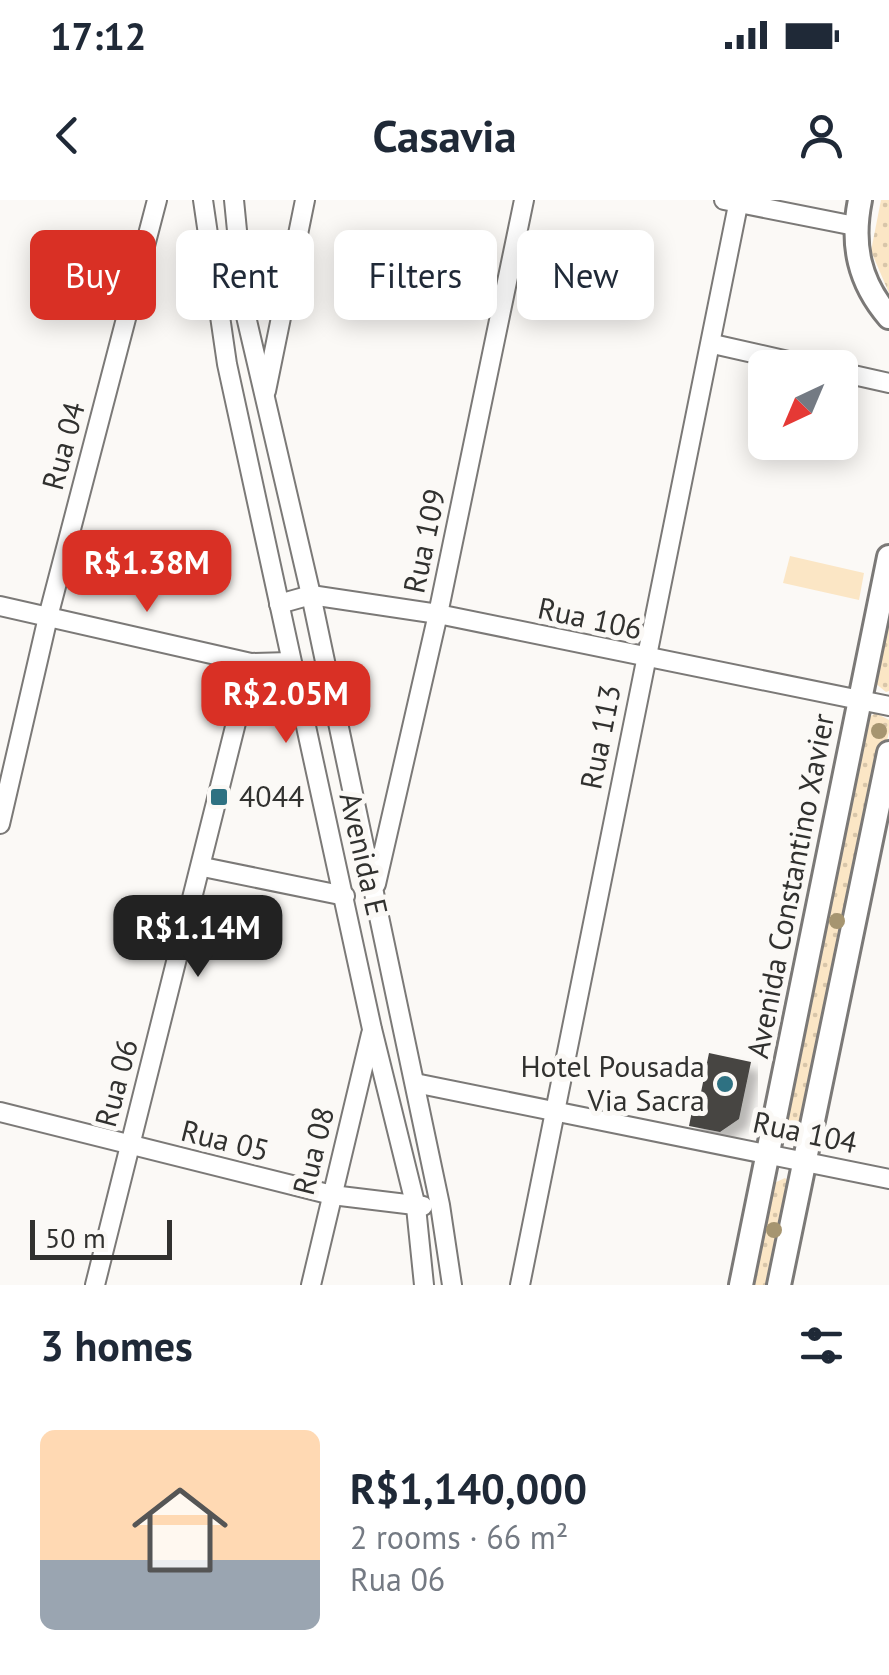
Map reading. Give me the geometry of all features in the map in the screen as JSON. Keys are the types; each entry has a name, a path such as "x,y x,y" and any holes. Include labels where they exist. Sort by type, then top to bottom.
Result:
{"street":[{"name":"Rua 04","path":"0,824 48,618 157,200"},
{"name":"Avenida E","path":"203,200 227,364 372,1029 416,1207 424,1285"},
{"name":"Avenida E","path":"234,200 245,312 311,594 440,1204 452,1285"},
{"path":"265,398 304,200"},
{"name":"Rua 109","path":"374,892 438,614 524,200"},
{"path":"859,200 855,226 858,262 872,296 889,317"},
{"path":"734,201 855,226"},
{"name":"Rua 113","path":"520,1285 712,344 734,201"},
{"path":"712,344 748,352"},
{"path":"858,376 889,382"},
{"name":"Avenida Constantino Xavier","path":"740,1285 889,557"},
{"name":"Rua 106","path":"279,604 311,594 438,614 889,706"},
{"path":"0,606 251,663 290,662"},
{"name":"Rua 06","path":"95,1285 203,867 251,663"},
{"path":"780,1285 889,752"},
{"path":"203,867 345,896"},
{"name":"Rua 08","path":"310,1285 372,1029"},
{"name":"Rua 104","path":"414,1083 889,1179"},
{"name":"Rua 05","path":"0,1112 332,1195 416,1207 440,1204"}],"shaded area":[{"path":"881,200 889,200 889,293 871,251"},
{"path":"790,556 864,573 859,600 783,583"},
{"path":"889,613 889,691 886,692 875,683"},
{"path":"876,713 889,720 889,732 805,1125 791,1135 783,1128 793,1074 869,717"},
{"path":"785,1178 793,1185 772,1285 751,1285 772,1184"}],"building":[{"name":"Hotel Pousada Via Sacra","path":"709,1053 751,1062 739,1119 720,1132 689,1126 693,1106 698,1107"}],"place":[{"name":"4044","path":"219,797"},
{"name":"Hotel Pousada Via Sacra","path":"725,1084"}]}
